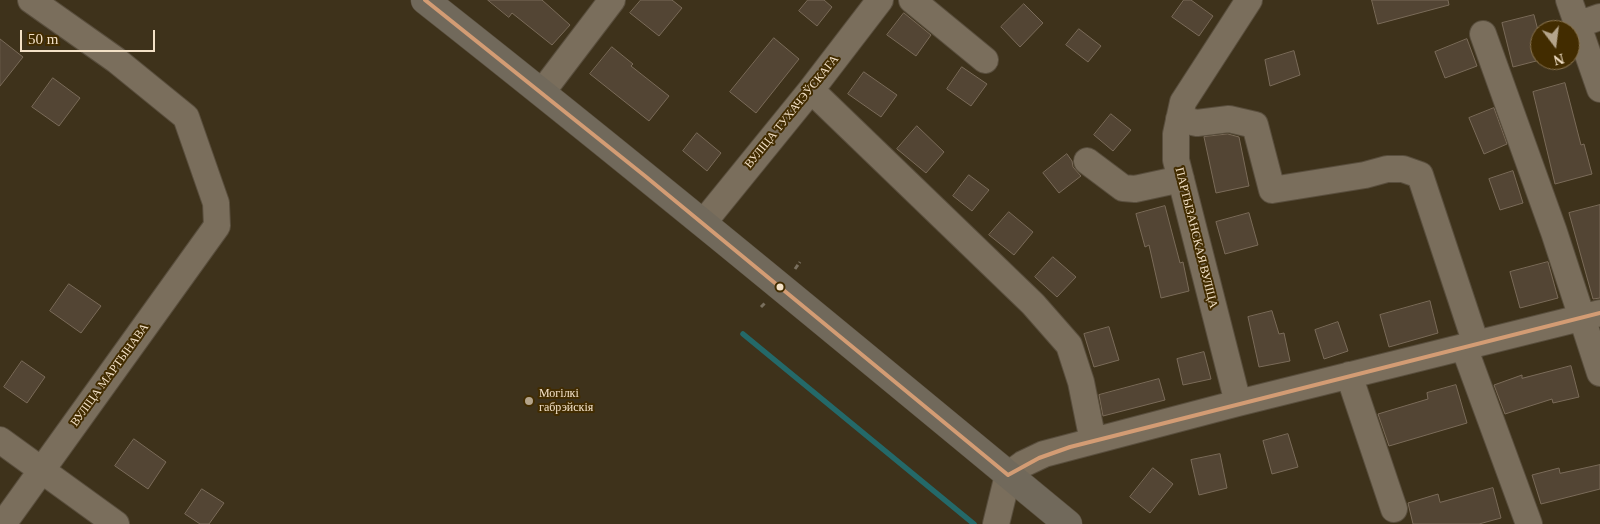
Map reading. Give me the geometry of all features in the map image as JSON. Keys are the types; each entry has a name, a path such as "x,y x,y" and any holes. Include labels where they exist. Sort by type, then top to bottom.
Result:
{"main road":[{"path":"425,0 703,223 1068,524"}],"street":[{"name":"ВУЛІЦА МАРТЫНАВА","path":"3,524 218,226 216,203 186,117 116,60 31,0"},
{"path":"542,92 612,0"},
{"name":"ВУЛІЦА ТУХАЧЭЎСКАГА","path":"703,223 812,90 880,0"},
{"path":"912,0 985,60"},
{"name":"ПАРТЫЗАНСКАЯ ВУЛІЦА","path":"1238,403 1176,160 1176,134 1183,102 1249,0"},
{"path":"1569,0 1589,21 1600,89"},
{"path":"1483,34 1554,232 1591,316 1600,373"},
{"path":"812,90 1033,304 1069,346 1081,382 1093,441"},
{"path":"1179,119 1197,123 1229,119 1255,125 1272,190 1387,169 1403,169 1420,175 1470,346 1529,524"},
{"path":"1087,161 1123,188 1135,189 1181,179"},
{"path":"996,524 1008,475 1023,464 1044,454 1238,403 1591,316"},
{"path":"1349,375 1394,509"},
{"path":"0,440 116,524"}],"building":[{"path":"488,0 542,0 570,25 552,45 512,13 509,17"},
{"path":"641,0 672,0 682,8 659,36 630,13"},
{"path":"808,0 824,0 832,7 817,26 799,11"},
{"path":"1184,0 1191,0 1213,16 1199,36 1172,17"},
{"path":"1372,0 1448,0 1449,5 1378,24"},
{"path":"1024,4 1043,23 1020,47 1001,27"},
{"path":"904,13 931,35 916,56 887,35"},
{"path":"1534,15 1535,20 1530,20 1530,63 1513,67 1502,23"},
{"path":"1079,29 1101,46 1088,62 1066,45"},
{"path":"774,38 799,59 756,113 730,92"},
{"path":"0,39 23,57 0,86"},
{"path":"1467,39 1477,66 1445,78 1435,52"},
{"path":"612,47 633,64 631,66 669,96 649,121 590,74"},
{"path":"1294,51 1300,75 1270,86 1265,60"},
{"path":"962,67 987,84 971,106 947,89"},
{"path":"864,72 897,95 881,117 848,94"},
{"path":"53,78 80,98 59,126 32,107"},
{"path":"1565,83 1581,145 1584,144 1592,174 1555,184 1533,92"},
{"path":"1494,108 1507,144 1484,154 1469,118"},
{"path":"1111,114 1131,130 1113,151 1094,135"},
{"path":"917,126 944,152 926,173 897,149"},
{"path":"697,133 721,153 707,171 683,151"},
{"path":"1228,134 1239,137 1249,186 1216,193 1204,137"},
{"path":"1067,154 1072,161 1073,167 1081,176 1059,193 1043,173"},
{"path":"1513,171 1523,203 1500,210 1489,179"},
{"path":"969,175 989,190 972,211 953,196"},
{"path":"1600,205 1600,298 1593,299 1569,213"},
{"path":"1165,206 1180,263 1183,262 1189,291 1161,298 1149,245 1145,247 1136,214"},
{"path":"1009,212 1033,232 1014,255 989,235"},
{"path":"1249,213 1258,245 1225,254 1216,222"},
{"path":"1053,257 1076,277 1057,297 1035,277"},
{"path":"1548,262 1558,298 1520,308 1510,272"},
{"path":"69,284 101,306 81,333 50,311"},
{"path":"1430,301 1438,333 1389,347 1380,315"},
{"path":"1272,311 1279,334 1284,333 1290,361 1259,367 1248,317"},
{"path":"1338,322 1348,351 1324,359 1315,330"},
{"path":"1109,327 1119,360 1094,367 1084,334"},
{"path":"1204,352 1211,379 1183,385 1177,359"},
{"path":"22,361 45,377 27,403 4,387"},
{"path":"1571,366 1579,397 1553,403 1552,399 1505,414 1494,385 1522,375 1522,378"},
{"path":"1159,379 1165,400 1103,416 1099,395"},
{"path":"1456,385 1467,423 1389,446 1378,414 1428,399 1427,393"},
{"path":"1288,434 1298,467 1272,474 1263,441"},
{"path":"134,439 166,462 148,489 115,466"},
{"path":"1220,454 1227,488 1199,495 1191,460"},
{"path":"1600,465 1600,489 1541,504 1532,475 1559,468 1560,473"},
{"path":"1153,468 1173,484 1150,513 1130,497"},
{"path":"1493,488 1501,518 1479,524 1413,524 1408,503 1438,494 1440,502"},
{"path":"202,489 224,503 209,524 200,524 185,514"}],"waterway":[{"path":"743,334 974,524"}],"transit line":[{"path":"425,0 645,176 1008,475"},
{"path":"1008,475 1039,458 1070,447 1600,313"}],"place":[{"name":"Могілкі габрэйскія","path":"529,401"}]}
